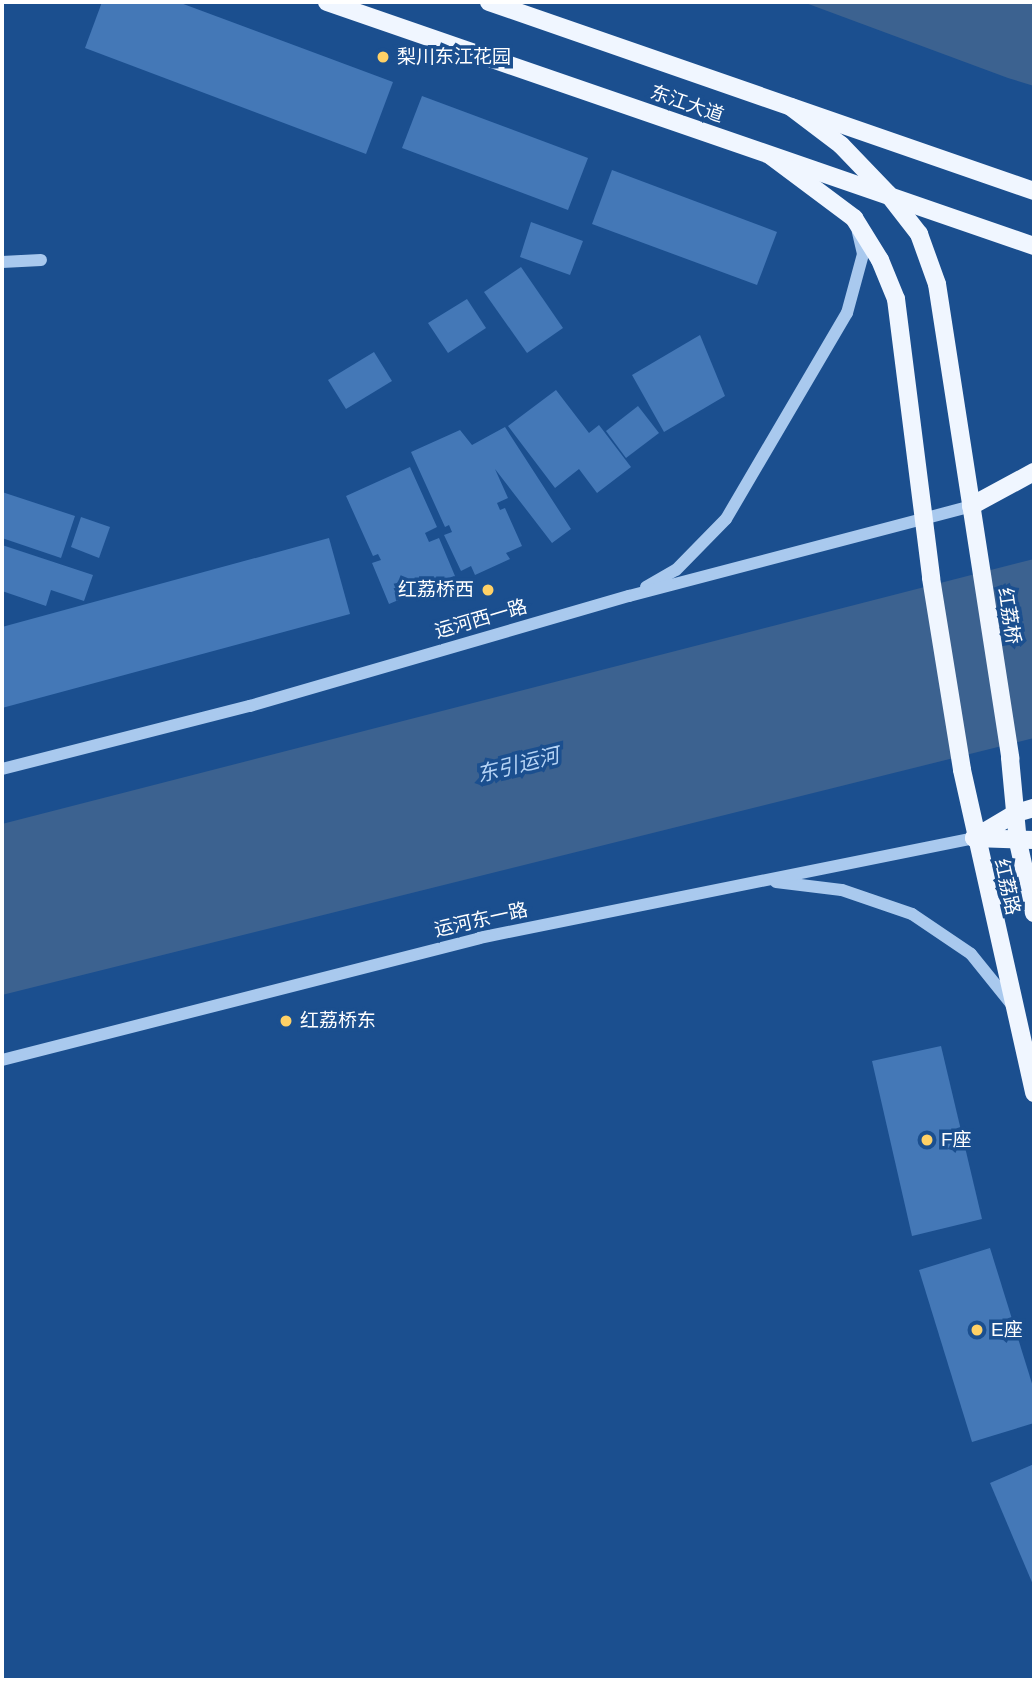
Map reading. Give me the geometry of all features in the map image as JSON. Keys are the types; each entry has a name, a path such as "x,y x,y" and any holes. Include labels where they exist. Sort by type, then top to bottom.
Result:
{"main road":[{"name":"东江大道","path":"327,2 1034,246"},
{"name":"东江大道","path":"489,2 1034,191"},
{"name":"红荔桥","path":"791,107 841,145 888,194 919,234 937,284 1010,758"},
{"path":"771,156 854,218 880,260 896,299 925,518"},
{"path":"971,506 1034,472"},
{"name":"红荔路","path":"925,518 931,578 974,838 1034,1093"},
{"name":"红荔路","path":"1010,758 1016,813 1026,841 1034,913"},
{"path":"974,838 1016,813 1034,808"},
{"path":"974,838 1026,841"}],"street":[{"path":"629,596 676,570 726,519 847,313 863,254 854,218"},
{"path":"2,262 41,260"},
{"name":"运河西一路","path":"2,769 250,706 629,596 971,506"},
{"name":"运河东一路","path":"2,1060 479,939 974,838"},
{"path":"765,881 842,890 912,914 971,954 1014,1007"}],"water":[{"path":"803,2 1034,2 1034,86 1008,78"},
{"name":"东引运河","path":"1034,559 1034,738 2,995 2,824"}],"building":[{"path":"102,2 178,2 393,82 366,154 85,48"},
{"path":"422,96 588,158 568,210 402,148"},
{"path":"612,170 777,232 757,285 592,224"},
{"path":"531,222 583,241 570,275 520,257"},
{"path":"521,267 563,328 527,353 484,292"},
{"path":"467,299 486,328 448,353 428,323"},
{"path":"700,335 725,396 664,432 632,375"},
{"path":"374,352 392,381 346,409 328,380"},
{"path":"556,390 589,433 599,425 631,467 597,493 579,469 555,488 508,426"},
{"path":"638,406 659,433 626,458 606,431"},
{"path":"505,427 571,529 552,543 495,469 508,498 497,503 500,510 505,508 522,546 506,553 510,559 475,575 471,566 461,571 444,535 452,532 449,525 445,527 411,452 460,430 472,445"},
{"path":"410,467 437,527 425,533 429,542 439,538 455,576 389,604 372,563 381,560 378,554 373,556 346,496"},
{"path":"2,492 75,516 61,558 2,538"},
{"path":"81,517 110,527 99,558 71,547"},
{"path":"329,538 350,614 2,708 2,627"},
{"path":"2,545 93,575 84,601 51,590 46,606 2,591"},
{"name":"F座","path":"941,1046 982,1219 912,1236 872,1061"},
{"name":"E座","path":"990,1248 1034,1390 1034,1423 972,1442 919,1270"},
{"path":"1034,1464 1034,1587 990,1483"}],"place":[{"name":"梨川东江花园","path":"383,57"},
{"name":"红荔桥西","path":"488,590"},
{"name":"红荔桥东","path":"286,1021"},
{"name":"F座","path":"927,1140"},
{"name":"E座","path":"977,1330"}]}
